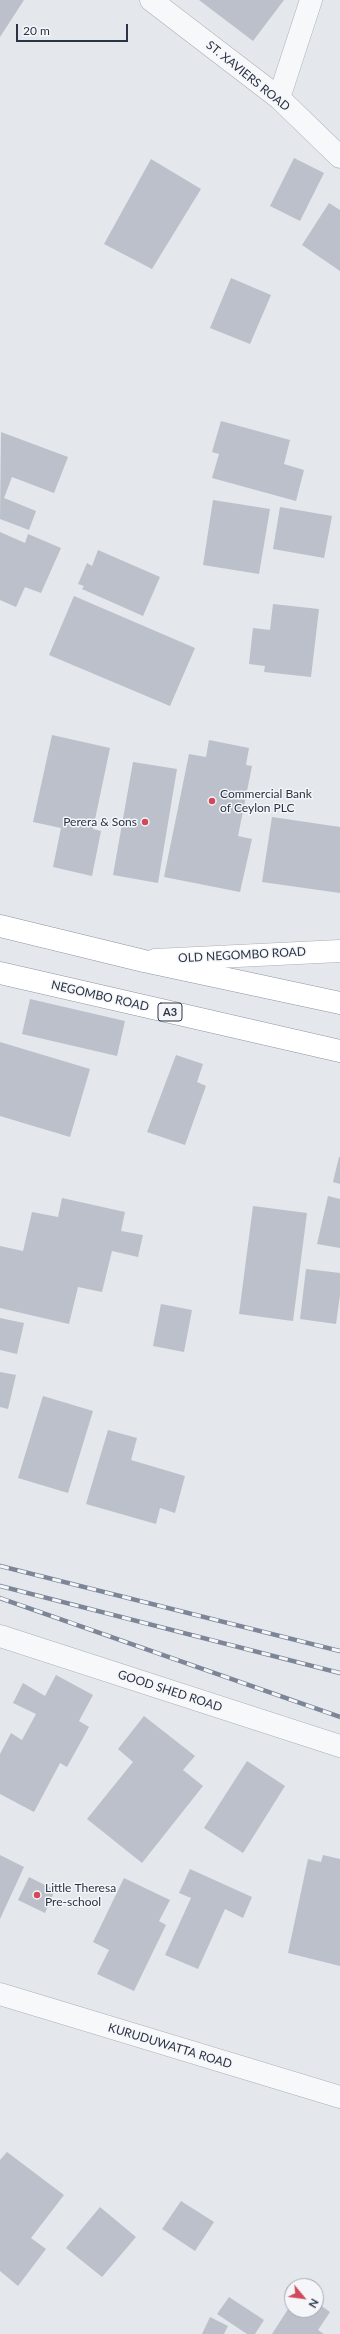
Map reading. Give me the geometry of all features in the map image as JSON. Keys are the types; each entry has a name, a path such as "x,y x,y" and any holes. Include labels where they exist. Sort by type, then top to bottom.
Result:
{"main road":[{"path":"0,926 144,961 340,1003"},
{"name":"OLD NEGOMBO ROAD","path":"144,961 340,951"},
{"name":"NEGOMBO ROAD","path":"0,972 340,1051"}],"street":[{"name":"ST. XAVIERS ROAD","path":"151,0 279,98 340,157"},
{"path":"279,98 311,0"},
{"name":"GOOD SHED ROAD","path":"0,1636 340,1746"},
{"name":"KURUDUWATTA ROAD","path":"0,1994 340,2097"}],"building":[{"path":"0,0 24,0 0,37"},
{"path":"199,0 284,0 253,41"},
{"path":"294,158 324,173 300,221 270,206"},
{"path":"151,159 201,189 152,269 104,244"},
{"path":"329,203 340,210 340,271 302,245"},
{"path":"231,278 271,295 250,344 210,328"},
{"path":"221,421 290,440 284,464 304,470 296,501 212,478 219,454 212,452"},
{"path":"1,432 68,457 54,493 12,477 4,498 36,511 29,530 0,519"},
{"path":"213,500 270,509 259,574 203,565"},
{"path":"280,507 332,516 324,558 273,549"},
{"path":"0,532 25,543 28,534 61,548 41,593 25,587 16,607 0,600"},
{"path":"98,550 160,577 143,616 82,589 84,586 78,584 87,563 92,566"},
{"path":"74,596 195,648 170,706 49,655"},
{"path":"273,604 319,609 311,677 264,672 265,666 249,664 253,628 270,630"},
{"path":"52,735 110,748 93,829 101,831 92,876 53,867 61,828 33,822"},
{"name":"Commercial Bank of Ceylon PLC","path":"209,740 249,748 246,765 252,766 238,836 252,839 240,892 164,877 189,754 206,757"},
{"name":"Perera & Sons","path":"133,762 177,769 158,883 113,875"},
{"path":"272,817 340,827 340,893 262,882"},
{"path":"30,999 125,1021 117,1056 22,1034"},
{"path":"0,1042 90,1069 70,1137 0,1116"},
{"path":"176,1055 203,1064 197,1082 206,1086 185,1145 147,1132"},
{"path":"340,1157 340,1184 333,1182"},
{"path":"328,1196 340,1199 340,1248 317,1244"},
{"path":"62,1198 125,1212 121,1231 143,1235 138,1257 112,1251 102,1292 78,1287 69,1324 0,1308 0,1246 23,1251 32,1212 58,1217"},
{"path":"253,1206 307,1213 293,1321 239,1314"},
{"path":"306,1269 340,1273 340,1295 336,1324 300,1319"},
{"path":"161,1304 192,1310 184,1352 153,1346"},
{"path":"0,1318 24,1323 17,1354 0,1350"},
{"path":"0,1372 16,1375 8,1409 0,1407"},
{"path":"43,1396 93,1411 68,1493 18,1478"},
{"path":"108,1430 137,1438 131,1460 185,1476 175,1513 160,1508 156,1524 86,1504"},
{"path":"56,1675 93,1695 79,1721 89,1727 67,1767 60,1763 34,1812 0,1794 0,1754 11,1733 22,1740 36,1714 13,1703 23,1683 45,1696"},
{"path":"144,1716 195,1756 183,1770 203,1786 142,1863 87,1819 133,1762 118,1749"},
{"path":"247,1761 285,1786 243,1853 204,1828"},
{"path":"0,1855 24,1867 0,1919"},
{"path":"323,1855 340,1859 340,1966 288,1953 308,1859 321,1862"},
{"path":"190,1869 252,1897 243,1918 225,1909 198,1969 165,1955 191,1898 179,1893"},
{"name":"Little Theresa Pre-school","path":"29,1877 55,1890 45,1913 18,1900"},
{"path":"124,1878 170,1900 159,1921 166,1925 134,1991 97,1974 109,1950 93,1942"},
{"path":"7,2152 64,2195 31,2238 46,2249 18,2286 0,2271 0,2160"},
{"path":"181,2201 214,2222 195,2251 162,2229"},
{"path":"100,2207 136,2237 102,2277 66,2248"},
{"path":"229,2297 264,2320 255,2334 247,2334 217,2314"},
{"path":"324,2308 330,2312 318,2330 324,2334 272,2334 284,2315 284,2318 324,2318"},
{"path":"210,2317 228,2326 224,2334 202,2334"}],"railway":[{"path":"0,1566 340,1651"},
{"path":"0,1586 340,1673"},
{"path":"0,1598 340,1717"}],"place":[{"name":"Commercial Bank of Ceylon PLC","path":"212,801"},
{"name":"Perera & Sons","path":"145,822"},
{"name":"Little Theresa Pre-school","path":"37,1895"}]}
